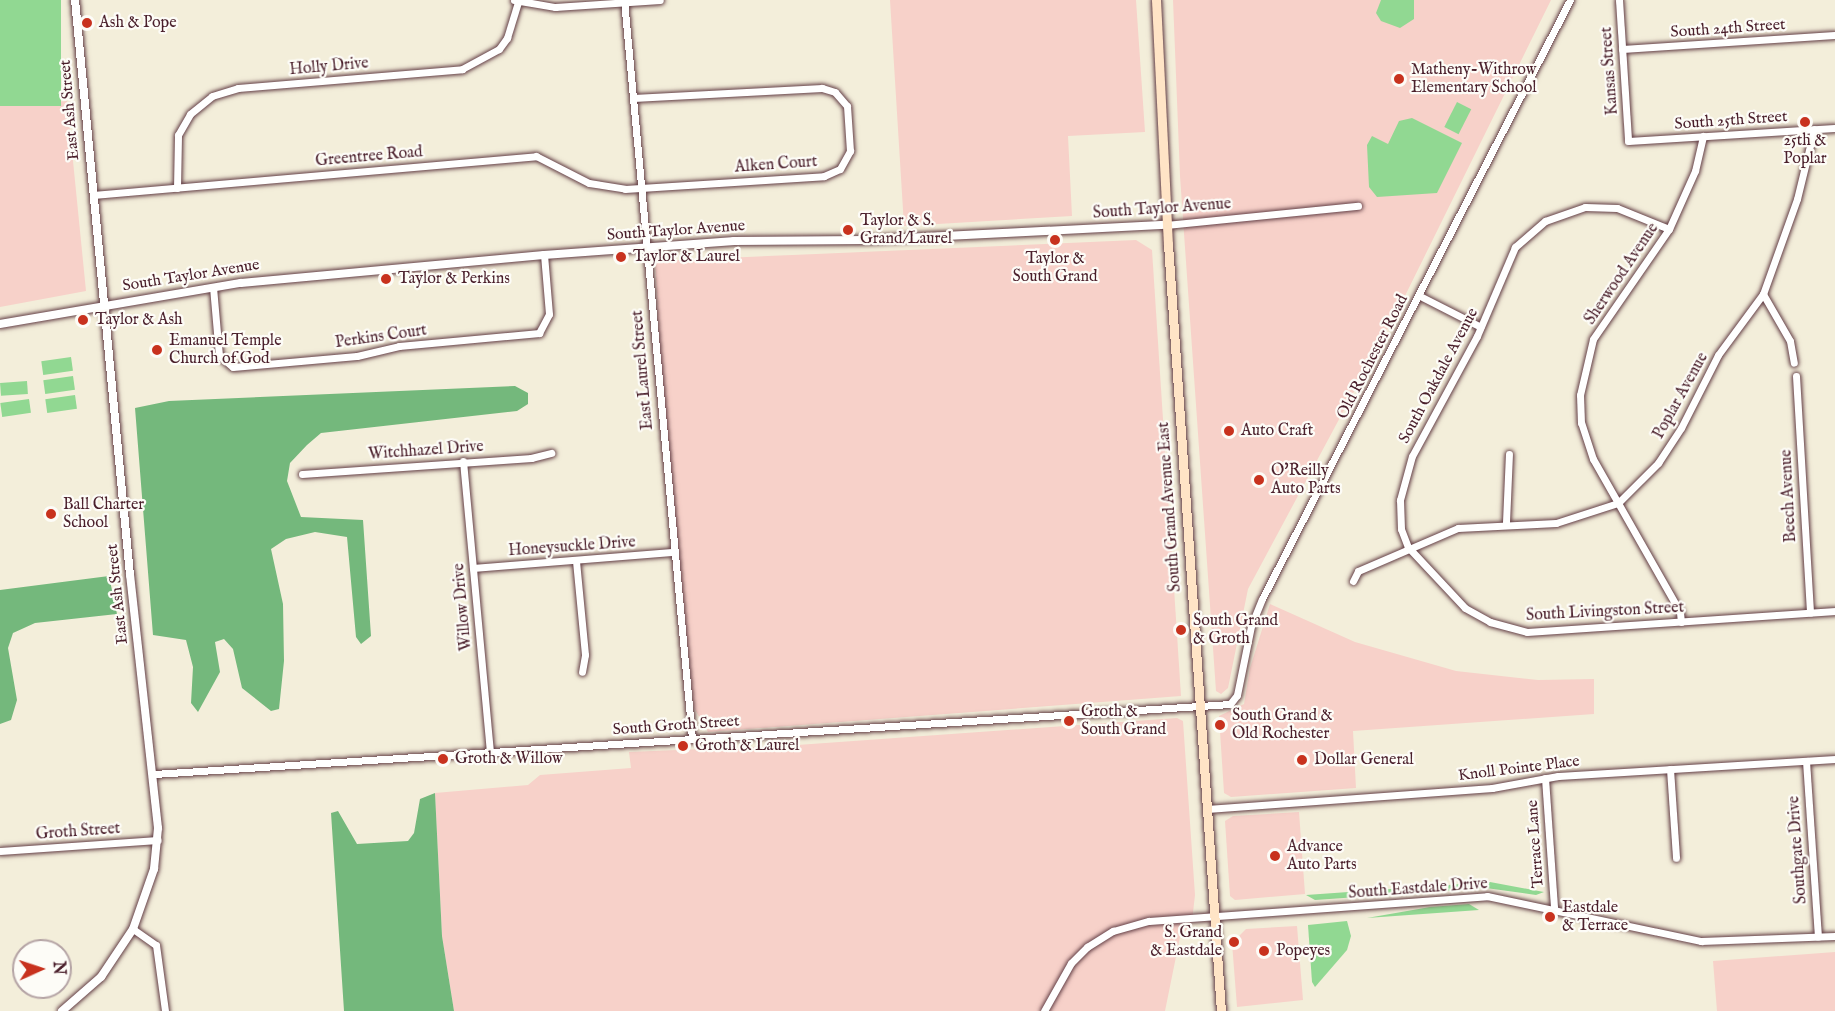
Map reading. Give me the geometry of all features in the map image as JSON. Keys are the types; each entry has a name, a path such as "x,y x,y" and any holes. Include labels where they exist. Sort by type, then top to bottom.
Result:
{"main road":[{"name":"South Grand Avenue East","path":"1156,0 1166,225 1221,1011"}],"street":[{"name":"East Ash Street","path":"62,1011 100,977 134,929 150,886 158,840 154,774 130,575 76,0"},
{"path":"516,1 555,7 660,0"},
{"name":"Old Rochester Road","path":"1200,706 1230,704 1238,695 1251,626 1262,599 1420,296 1570,0"},
{"name":"Kansas Street","path":"1619,0 1628,141"},
{"name":"Holly Drive","path":"177,188 178,135 190,114 212,96 238,88 462,69 499,49 507,38 516,1"},
{"name":"East Laurel Street","path":"624,1 692,738"},
{"name":"South 24th Street","path":"1622,49 1835,35"},
{"name":"Alken Court","path":"633,99 822,88 843,100 850,120 848,158 840,169 829,175 640,188"},
{"name":"South 25th Street","path":"1628,141 1835,128"},
{"name":"Poplar Avenue","path":"1353,581 1358,571 1458,528 1506,522 1556,523 1618,503 1658,462 1681,428 1718,355 1763,294 1797,199 1814,129"},
{"name":"Sherwood Avenue","path":"1681,622 1680,612 1593,459 1581,423 1582,375 1593,339 1669,229 1695,171 1703,136"},
{"name":"Greentree Road","path":"93,195 536,156 600,187 640,188"},
{"name":"South Taylor Avenue","path":"0,324 213,287 544,255 646,247 1166,225 1358,206"},
{"name":"South Oakdale Avenue","path":"1408,548 1400,514 1403,480 1424,429 1481,327 1515,247 1545,221 1564,211 1597,206 1633,212 1669,229"},
{"name":"Perkins Court","path":"222,360 233,367 357,356 399,346 544,334 549,314 544,255"},
{"path":"213,287 218,350 222,360 216,366"},
{"path":"1763,294 1790,341 1794,363"},
{"path":"1420,296 1481,327"},
{"name":"Beech Avenue","path":"1796,376 1810,614"},
{"name":"Witchhazel Drive","path":"303,474 531,458 551,453"},
{"path":"1506,522 1509,454"},
{"name":"Willow Drive","path":"464,461 490,750"},
{"name":"South Livingston Street","path":"1408,548 1465,608 1508,628 1527,632 1835,611"},
{"name":"Honeysuckle Drive","path":"473,568 674,552"},
{"path":"576,561 585,655 582,672"},
{"name":"South Groth Street","path":"154,774 490,750 1200,706"},
{"name":"Knoll Pointe Place","path":"1207,809 1492,788 1545,778 1835,759"},
{"name":"Southgate Drive","path":"1806,760 1818,937"},
{"path":"1670,770 1676,858"},
{"name":"Terrace Lane","path":"1545,778 1554,908"},
{"name":"Groth Street","path":"0,851 158,840"},
{"name":"South Eastdale Drive","path":"1215,917 1487,896 1554,908 1701,941 1835,936"},
{"path":"1044,1011 1071,963 1105,935 1149,921 1215,917"},
{"path":"134,929 156,945 165,1011"}],"shaded area":[{"path":"890,0 1136,0 1145,132 1068,136 1072,216 904,226"},
{"path":"1173,0 1551,0 1402,302 1248,589 1228,688 1221,694 1216,691 1180,176"},
{"path":"67,101 86,291 0,307 0,106"},
{"path":"1136,240 1152,250 1181,696 708,732 694,708 662,384 655,261"},
{"path":"1270,604 1355,642 1456,671 1538,680 1594,679 1594,714 1353,731 1356,788 1231,797 1224,793 1219,716 1244,704 1250,668"},
{"path":"1177,718 1183,721 1195,895 1191,930 1181,932 1165,1011 454,1011 442,936 435,793 528,785 540,775 631,768 629,752 797,745"},
{"path":"1299,812 1305,894 1235,900 1230,896 1225,821 1233,816"},
{"path":"1297,926 1303,1000 1237,1007 1232,943 1246,929"},
{"path":"1835,952 1835,1011 1717,1011 1713,961"}],"green space":[{"path":"0,0 61,0 61,106 0,106"},
{"path":"1381,0 1414,0 1414,19 1400,28 1381,21 1376,13"},
{"path":"1457,102 1471,109 1459,134 1444,127"},
{"path":"1412,118 1462,143 1437,193 1377,197 1369,187 1367,145 1372,136 1388,144 1399,121"},
{"path":"71,357 73,371 43,375 41,361"},
{"path":"73,376 75,390 45,394 43,380"},
{"path":"27,381 28,394 1,396 0,383"},
{"path":"515,386 528,393 528,404 517,411 321,433 307,445 290,463 287,481 301,517 363,520 371,636 361,644 356,637 347,537 315,532 286,539 271,549 283,604 284,661 279,709 271,711 242,688 233,649 224,639 215,642 220,672 198,712 191,703 193,667 186,640 153,635 135,408 169,401"},
{"path":"75,395 77,409 47,413 45,399"},
{"path":"29,399 31,413 2,417 0,403"},
{"path":"109,576 117,614 35,623 13,633 8,648 17,700 11,720 0,724 0,590"},
{"path":"435,793 442,936 454,1011 344,1011 331,813 338,811 357,844 408,841 414,833 420,799"},
{"path":"1490,882 1544,892 1536,895 1486,888 1315,900 1306,895"},
{"path":"1469,904 1479,910 1367,918 1430,907"},
{"path":"1347,921 1351,936 1347,950 1315,987 1312,982 1308,925"}],"place":[{"name":"Ash & Pope","path":"87,23"},
{"name":"Matheny-Withrow Elementary School","path":"1399,79"},
{"name":"25th & Poplar","path":"1805,122"},
{"name":"Taylor & S. Grand/Laurel","path":"848,230"},
{"name":"Taylor & South Grand","path":"1055,240"},
{"name":"Taylor & Laurel","path":"621,257"},
{"name":"Taylor & Perkins","path":"386,279"},
{"name":"Taylor & Ash","path":"83,320"},
{"name":"Emanuel Temple Church of God","path":"157,350"},
{"name":"Auto Craft","path":"1229,431"},
{"name":"O'Reilly Auto Parts","path":"1259,480"},
{"name":"Ball Charter School","path":"51,514"},
{"name":"South Grand & Groth","path":"1181,630"},
{"name":"Groth & South Grand","path":"1069,721"},
{"name":"South Grand & Old Rochester","path":"1220,725"},
{"name":"Groth & Laurel","path":"683,746"},
{"name":"Groth & Willow","path":"443,759"},
{"name":"Dollar General","path":"1302,760"},
{"name":"Advance Auto Parts","path":"1275,856"},
{"name":"Eastdale & Terrace","path":"1550,917"},
{"name":"S. Grand & Eastdale","path":"1234,942"},
{"name":"Popeyes","path":"1264,951"}]}
